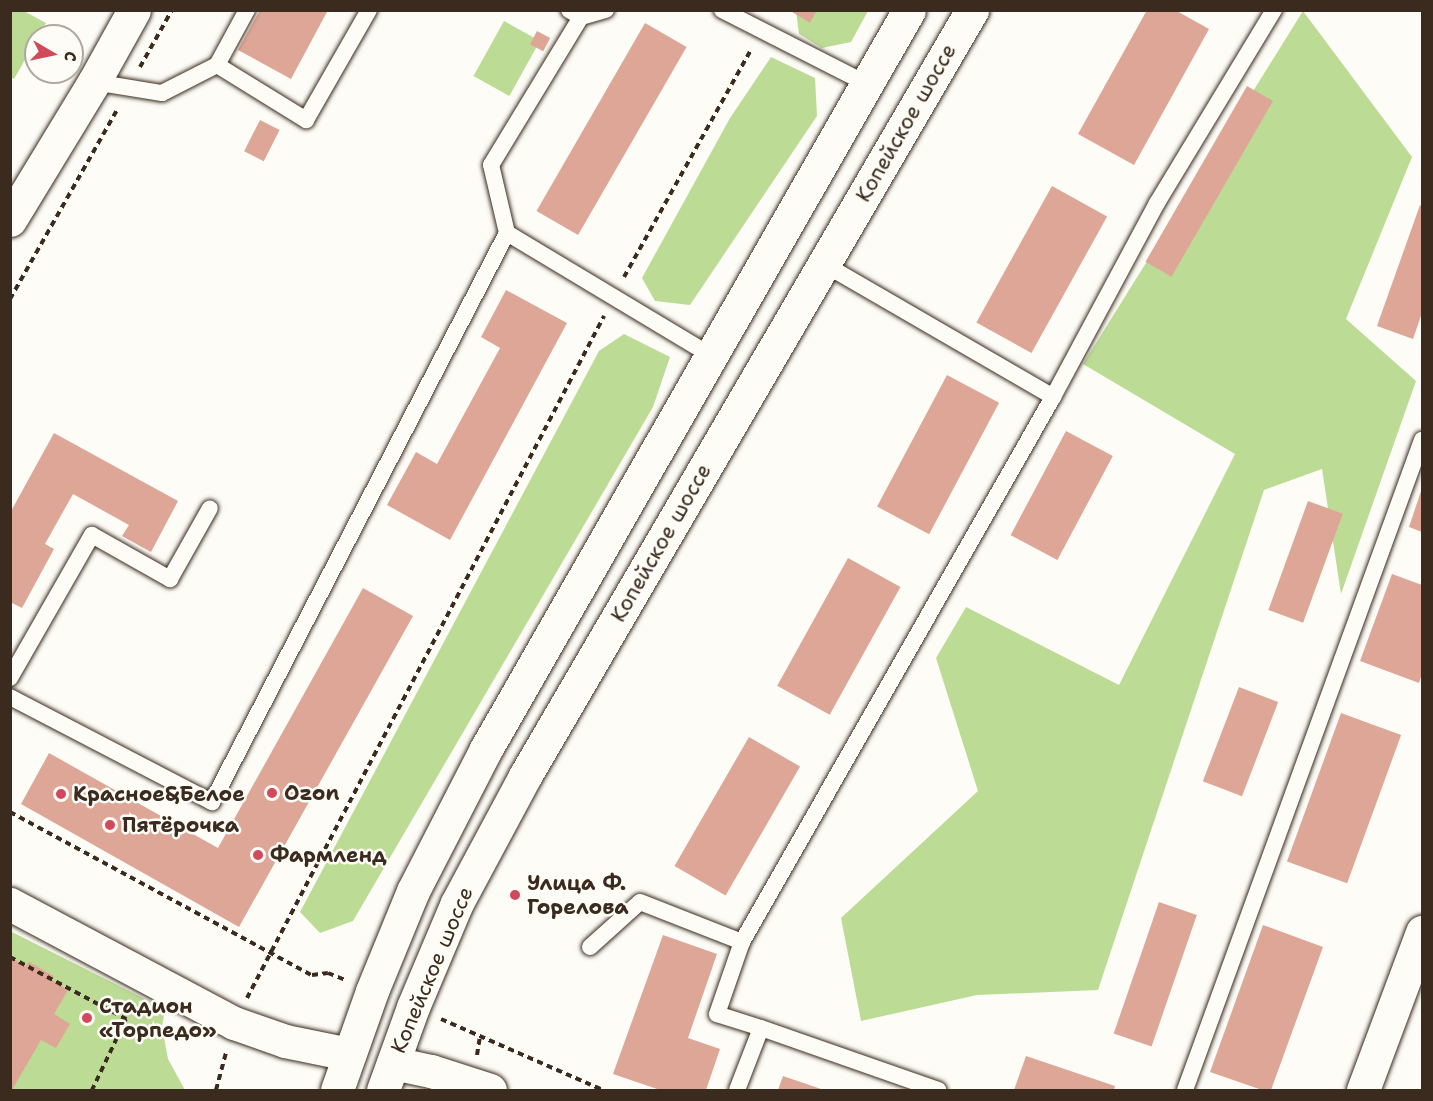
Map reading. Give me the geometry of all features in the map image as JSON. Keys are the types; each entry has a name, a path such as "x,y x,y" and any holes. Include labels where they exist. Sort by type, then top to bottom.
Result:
{"main road":[{"path":"10,220 94,82 134,10"},
{"path":"337,1090 348,1054 413,891 486,749 909,10"},
{"name":"Копейское шоссе","path":"388,1076 413,1007 457,903 525,776 972,10"},
{"path":"10,903 234,1023 285,1041 348,1054 388,1076 431,1071 489,1090"},
{"path":"1363,1090 1422,932"}],"lane":[{"path":"94,82 162,93 217,65 248,10"},
{"path":"217,65 306,120 369,10"},
{"path":"10,697 212,802 507,233 491,165 575,14 606,10"},
{"path":"722,10 760,32 867,84"},
{"path":"938,1090 717,1014 742,942 1053,397 1158,203 1274,10"},
{"path":"507,233 710,355"},
{"path":"824,264 1053,397"},
{"path":"1185,1090 1422,440"},
{"path":"10,678 92,535 170,579 210,508"},
{"path":"590,946 640,902 742,942"},
{"path":"737,1090 761,1028"}],"path":[{"path":"10,299 172,10"},
{"path":"216,1090 234,1023 659,210 760,32"},
{"path":"10,812 312,975 328,973 372,992"},
{"path":"10,957 126,1019 92,1090"},
{"path":"413,1007 603,1090"}],"green space":[{"path":"11,10 24,11 46,23 24,24 24,62 14,79 10,77"},
{"path":"796,11 868,11 851,42 822,48 799,34"},
{"path":"1303,11 1412,157 1346,319 1416,381 1341,594 1322,469 1264,490 1098,990 977,995 861,1021 841,918 978,791 936,658 966,607 1119,685 1235,454 1083,364"},
{"path":"504,21 540,41 509,96 473,76"},
{"path":"771,57 815,78 817,116 690,305 655,301 642,278 730,118"},
{"path":"624,334 670,357 653,407 353,921 320,933 300,912 599,351"},
{"name":"Стадион «Торпедо»","path":"10,931 165,1009 162,1027 168,1059 185,1090 11,1090"}],"building":[{"path":"260,10 328,10 291,79 238,50"},
{"path":"789,10 817,10 810,23"},
{"path":"1147,10 1175,10 1209,29 1134,165 1078,134"},
{"path":"645,23 687,47 578,235 536,211"},
{"path":"537,31 550,38 543,51 530,44"},
{"path":"1247,86 1273,101 1171,277 1146,262"},
{"path":"260,120 280,130 264,161 244,151"},
{"path":"1052,186 1107,217 1031,353 976,322"},
{"path":"1420,205 1422,206 1422,313 1413,339 1377,326"},
{"path":"506,290 567,323 450,540 387,505 416,452 437,464 500,348 481,337"},
{"path":"947,375 999,403 929,534 877,507"},
{"path":"1066,431 1113,456 1057,560 1011,535"},
{"path":"54,433 178,501 151,552 122,536 129,525 73,494 45,544 54,549 22,608 10,602 10,513"},
{"path":"1422,488 1422,532 1409,527"},
{"path":"1308,501 1343,514 1303,623 1268,610"},
{"path":"848,558 900,587 830,715 777,686"},
{"path":"1392,574 1422,585 1422,674 1419,683 1360,661"},
{"path":"363,588 413,616 239,927 21,804 49,753 218,848"},
{"path":"1239,687 1278,702 1242,796 1203,781"},
{"path":"1341,713 1401,735 1347,883 1287,861"},
{"path":"749,737 800,766 726,896 674,866"},
{"path":"1159,902 1197,915 1152,1046 1114,1033"},
{"path":"1263,925 1323,947 1271,1090 1262,1090 1210,1072"},
{"path":"663,935 717,954 688,1038 720,1049 706,1090 660,1090 613,1074"},
{"path":"10,957 26,966 29,962 54,976 52,980 68,990 54,1014 70,1024 56,1048 41,1040 12,1090"},
{"path":"1026,1056 1115,1086 1114,1090 1014,1090"},
{"path":"783,1076 824,1090 778,1090"}],"place":[{"name":"Ozon","path":"272,793"},
{"name":"Красное&Белое","path":"61,794"},
{"name":"Пятёрочка","path":"110,825"},
{"name":"Фармленд","path":"258,855"},
{"name":"Улица Ф. Горелова","path":"515,895"},
{"name":"Стадион «Торпедо»","path":"87,1018"}]}
